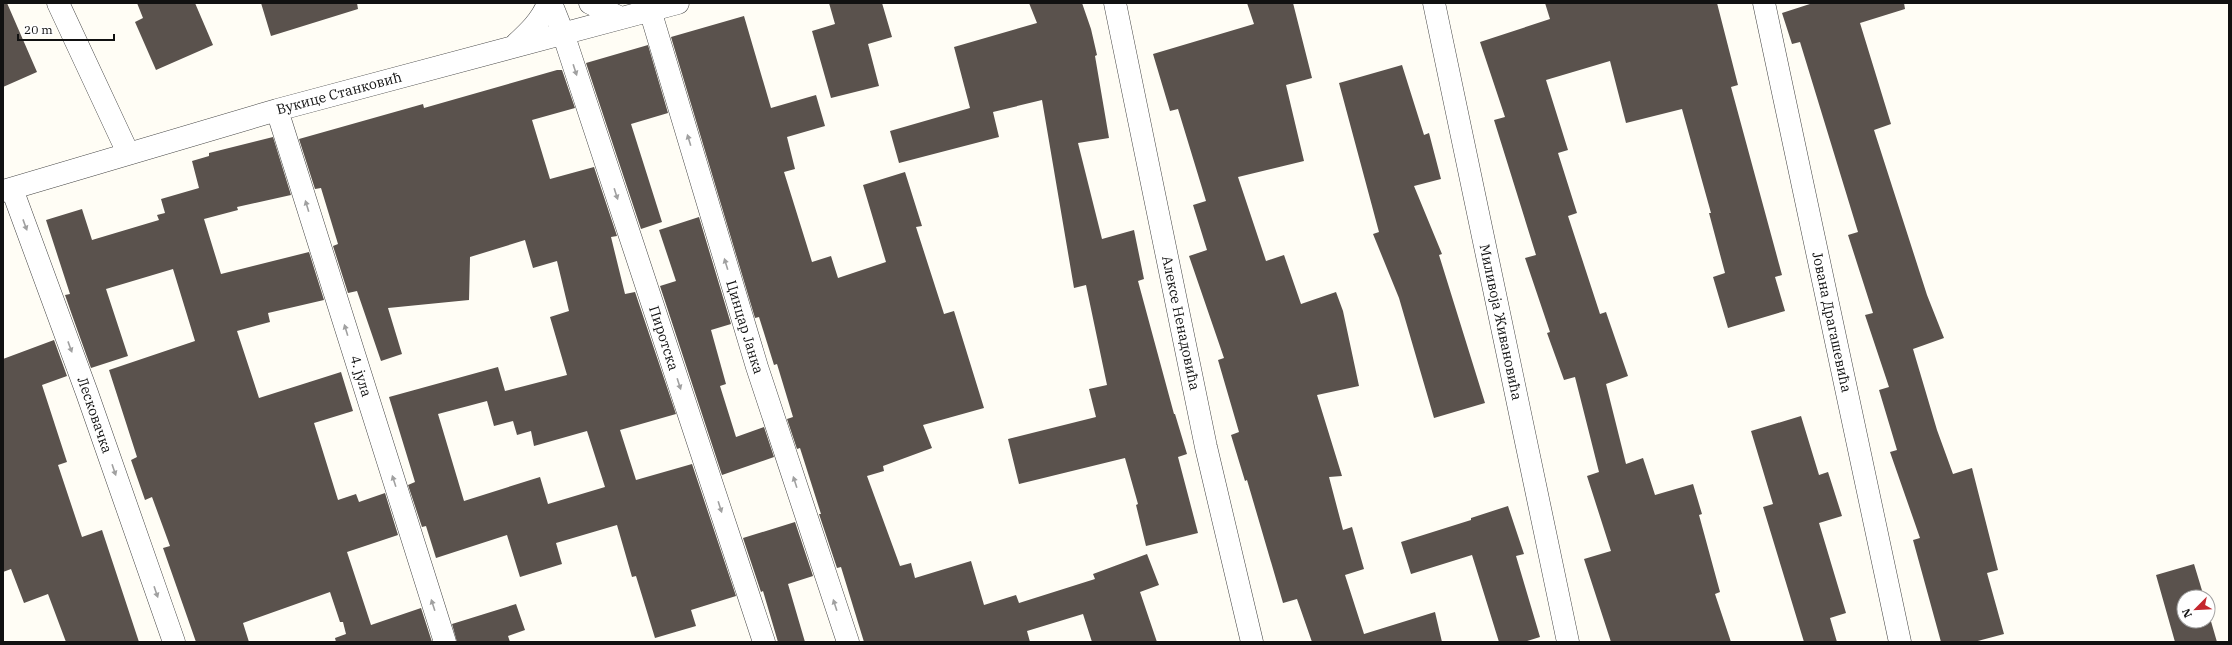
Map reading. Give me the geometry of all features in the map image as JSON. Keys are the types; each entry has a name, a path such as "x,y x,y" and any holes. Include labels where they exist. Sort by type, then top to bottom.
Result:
{"street":[{"path":"58,3 128,153"},
{"path":"515,45 532,29 550,3"},
{"name":"Пиротска","path":"550,3 563,33 764,642"},
{"path":"590,3 621,18"},
{"name":"Вукице Станковић","path":"7,190 277,110 515,45 678,3"},
{"name":"Алексе Ненадовића","path":"1115,3 1206,447 1252,642"},
{"name":"Миливоја Живановића","path":"1434,3 1568,642"},
{"name":"Јована Драгашевића","path":"1764,3 1900,642"},
{"name":"Цинцар Јанка","path":"650,10 757,367 848,642"},
{"name":"4. јула","path":"277,110 445,642"},
{"name":"Лесковачка","path":"7,190 87,393 174,642"}],"building":[{"path":"3,3 7,3 37,72 3,87"},
{"path":"137,3 195,3 213,45 156,70 135,22 143,18"},
{"path":"261,3 357,3 358,9 271,36"},
{"path":"829,3 882,3 892,37 868,44 879,86 831,98 812,31 835,24"},
{"path":"1029,3 1082,3 1091,29 1097,55 1095,56 1109,138 1078,143 1102,239 1134,230 1144,279 1138,281 1174,414 1187,454 1178,457 1198,533 1146,546 1136,505 1138,504 1125,458 1019,484 1008,439 1096,417 1089,389 1107,385 1086,285 1074,288 1042,100 993,112 999,137 899,163 890,131 970,108 954,47 1037,23"},
{"path":"1247,3 1293,3 1312,78 1286,85 1304,161 1238,177 1266,261 1284,255 1301,304 1336,292 1343,311 1359,386 1317,395 1342,476 1329,477 1343,530 1352,527 1364,569 1345,575 1364,634 1435,612 1442,642 1312,642 1297,599 1283,603 1247,480 1245,481 1231,435 1239,432 1218,360 1224,358 1189,256 1207,250 1193,205 1206,201 1178,109 1170,111 1153,54 1254,24"},
{"path":"1545,3 1717,3 1738,85 1731,87 1782,275 1775,277 1785,311 1728,328 1713,277 1725,273 1709,213 1711,213 1682,109 1626,123 1610,61 1546,80 1568,150 1558,153 1577,213 1568,216 1600,314 1606,312 1628,376 1606,384 1626,464 1643,458 1655,495 1693,484 1702,514 1699,515 1720,592 1715,594 1731,642 1611,642 1584,559 1611,551 1587,476 1599,472 1575,377 1564,380 1547,333 1550,332 1525,258 1536,255 1494,120 1505,117 1480,42 1550,19"},
{"path":"1813,3 1904,3 1905,9 1860,23 1891,124 1874,130 1927,295 1944,338 1913,349 1937,430 1953,474 1972,468 1998,570 1987,573 2004,634 1974,642 1941,642 1913,540 1920,538 1890,452 1897,450 1879,390 1889,387 1865,315 1873,313 1848,235 1858,232 1800,42 1792,44 1782,13"},
{"path":"744,16 771,108 816,95 825,126 787,137 795,169 784,172 812,262 831,256 838,278 886,262 863,185 905,172 922,226 916,227 944,314 954,311 984,408 923,425 932,448 883,466 884,471 867,476 900,566 911,563 915,578 971,561 984,605 1016,595 1019,603 1095,579 1093,574 1147,554 1159,585 1140,592 1157,642 1092,642 1083,614 1027,631 1030,642 864,642 841,567 837,568 819,514 821,514 800,448 797,449 787,419 793,417 777,364 774,365 759,317 755,318 671,37"},
{"path":"648,45 668,113 631,124 662,222 641,229 586,63"},
{"path":"1402,65 1424,135 1429,133 1441,179 1414,186 1442,254 1439,255 1485,403 1434,418 1399,298 1373,234 1379,232 1339,83"},
{"path":"557,70 562,70 575,108 532,120 550,179 594,167 617,236 611,237 625,294 635,292 676,414 620,430 636,480 692,464 736,596 691,610 696,626 655,638 636,576 632,577 617,525 556,543 562,564 520,577 507,535 436,558 426,526 422,527 408,485 415,482 389,397 498,367 505,391 567,375 550,317 569,311 557,261 533,268 525,240 470,257 469,300 388,308 402,354 381,361 357,291 348,293 333,246 338,244 321,188 315,189 299,139 423,104 424,108","holes":["487,401 494,426 513,421 517,435 531,431 534,446 587,431 605,487 548,504 540,477 464,501 438,414"]},
{"path":"273,137 291,195 237,207 238,210 204,219 221,274 309,252 324,300 268,313 270,322 237,331 259,398 341,372 353,411 314,423 338,500 356,494 359,502 385,493 398,535 347,552 371,625 421,608 432,642 336,642 335,638 346,634 343,622 340,622 330,592 243,623 249,642 196,642 163,548 170,546 152,497 145,500 131,460 137,457 109,370 195,341 173,269 106,289 128,356 91,368 65,295 70,294 46,220 82,209 92,240 159,220 157,215 165,213 161,199 199,188 192,161 209,156 209,153"},
{"path":"699,217 731,324 711,330 726,384 720,386 736,437 764,427 774,457 722,475 660,286 676,281 659,230"},
{"path":"54,340 67,376 42,385 67,462 58,465 82,537 102,530 139,642 66,642 48,594 24,603 11,569 3,572 3,359"},
{"path":"1801,416 1819,475 1828,472 1842,516 1819,523 1846,613 1830,618 1837,642 1804,642 1763,507 1773,504 1751,431"},
{"path":"1508,506 1524,554 1516,556 1540,637 1524,642 1499,642 1472,555 1411,574 1401,542 1471,520 1471,518"},
{"path":"795,522 813,576 788,584 805,642 778,642 763,591 761,592 743,538"},
{"path":"2194,564 2202,589 2176,589 2176,629 2213,629 2217,642 2175,642 2156,575"},
{"path":"516,604 525,630 508,636 510,642 457,642 452,624"}]}
